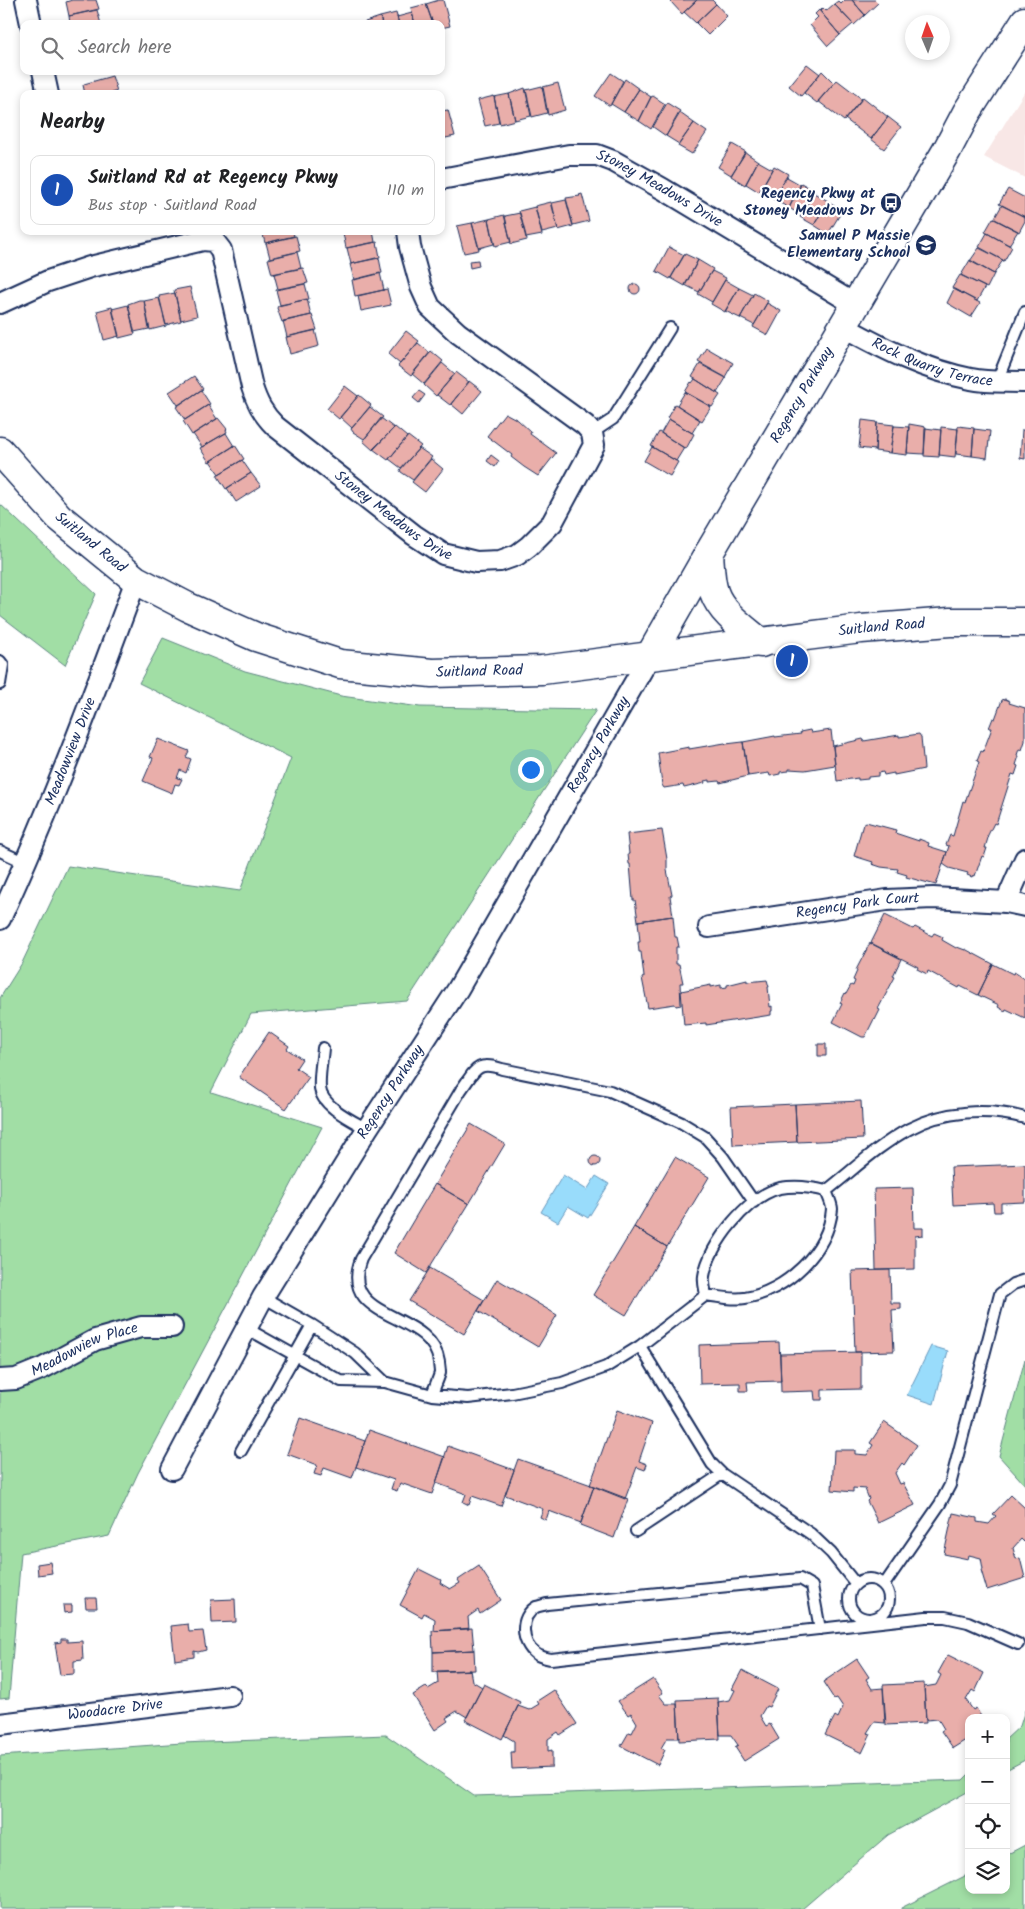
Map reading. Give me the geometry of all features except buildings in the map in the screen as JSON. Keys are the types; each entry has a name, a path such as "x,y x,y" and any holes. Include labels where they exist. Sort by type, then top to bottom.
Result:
{"main road":[{"name":"Regency Parkway","path":"650,656 947,150 967,112 1025,20"},
{"name":"Suitland Road","path":"0,452 59,517 136,580 188,607 256,637 340,664 432,674 542,670 862,629 940,622 1025,622"},
{"path":"709,553 714,592 736,622 761,643"}],"street":[{"path":"26,0 30,20"},
{"path":"44,75 47,90"},
{"name":"Stoney Meadows Drive","path":"445,178 569,155 598,155 655,184 850,316"},
{"path":"409,235 421,286 430,307 458,333 585,425 592,433"},
{"name":"Stoney Meadows Drive","path":"0,303 48,281 90,267 203,240 214,241 221,250 252,387 264,414 275,426 414,535 444,554 476,562 500,561 517,555 552,522 594,445 592,433"},
{"name":"Rock Quarry Terrace","path":"850,316 894,354 932,369 973,380 1025,382"},
{"name":"Meadowview Drive","path":"0,919 26,864 74,746 136,580"},
{"name":"Regency Parkway","path":"172,1469 263,1297 367,1129 458,989 650,656"},
{"name":"Regency Park Court","path":"710,927 887,900 933,898 1016,904 1025,859"},
{"name":"Meadowview Place","path":"0,1380 16,1378 43,1368 95,1340 141,1327 172,1327"},
{"name":"Woodacre Drive","path":"0,1724 230,1696"}],"lane":[{"path":"997,381 1025,312"},
{"path":"592,433 613,419 670,328"},
{"path":"0,661 3,665 0,684"},
{"path":"0,851 26,864"},
{"path":"323,1048 320,1090 326,1101 340,1114 367,1129"},
{"path":"432,1395 440,1372 438,1353 426,1336 367,1302 358,1290 356,1272 361,1259 461,1090 475,1071 482,1065 490,1065 610,1091 682,1123 705,1137 723,1157 754,1202"},
{"path":"826,1191 886,1144 910,1128 962,1113 986,1112 1011,1114 1025,1118"},
{"path":"706,1295 704,1278 708,1259 717,1242 731,1223 754,1202 779,1188 806,1186 826,1191"},
{"path":"246,1328 341,1381 385,1382 432,1395 468,1398 512,1393 562,1383 606,1367 640,1346 706,1295 726,1299 745,1298 766,1292 790,1278 803,1267 827,1230 832,1208 826,1191"},
{"path":"884,1585 940,1504 950,1485 1000,1294 1013,1284 1025,1280"},
{"path":"263,1297 312,1325 355,1353 385,1382"},
{"path":"241,1451 312,1325"},
{"path":"640,1346 712,1464 722,1474 811,1534 831,1552 855,1583"},
{"path":"636,1531 722,1474"},
{"path":"820,1629 812,1586 800,1578 548,1604 536,1607 528,1614 524,1624 525,1637 530,1649 538,1656 550,1659 820,1629 872,1622 945,1617 968,1622 1018,1644"},
{"path":"865,1579 875,1579 884,1585 890,1598 884,1612 872,1622 859,1616 850,1607 849,1594 855,1583 865,1579"}],"shaded area":[{"path":"1025,91 1025,178 984,157"}],"green space":[{"path":"0,504 96,594 65,665 0,615"},
{"path":"163,638 245,671 341,696 420,707 596,710 407,1001 251,1014 211,1092 322,1127 138,1473 109,1536 21,1553 9,1698 0,1699 0,998 22,963 68,866 240,891 291,758 139,683"},
{"path":"1025,1359 1025,1485 999,1456"},
{"path":"1025,1710 1025,1760 1010,1768 1010,1735 1020,1726"},
{"path":"386,1735 474,1796 963,1780 965,1778 965,1793 888,1835 802,1909 0,1909 0,1756 182,1743"},
{"path":"1025,1845 1025,1909 901,1909 965,1876 965,1894 1010,1894 1010,1853"}],"water":[{"path":"563,1175 587,1190 596,1176 609,1184 588,1218 568,1206 558,1222 541,1212"},
{"path":"931,1346 948,1351 934,1404 907,1395"}],"place":[{"name":"Regency Pkwy at Stoney Meadows Dr","path":"891,203"},
{"name":"Samuel P Massie Elementary School","path":"926,245"},
{"name":"Suitland Rd at Regency Pkwy","path":"792,661"}]}
